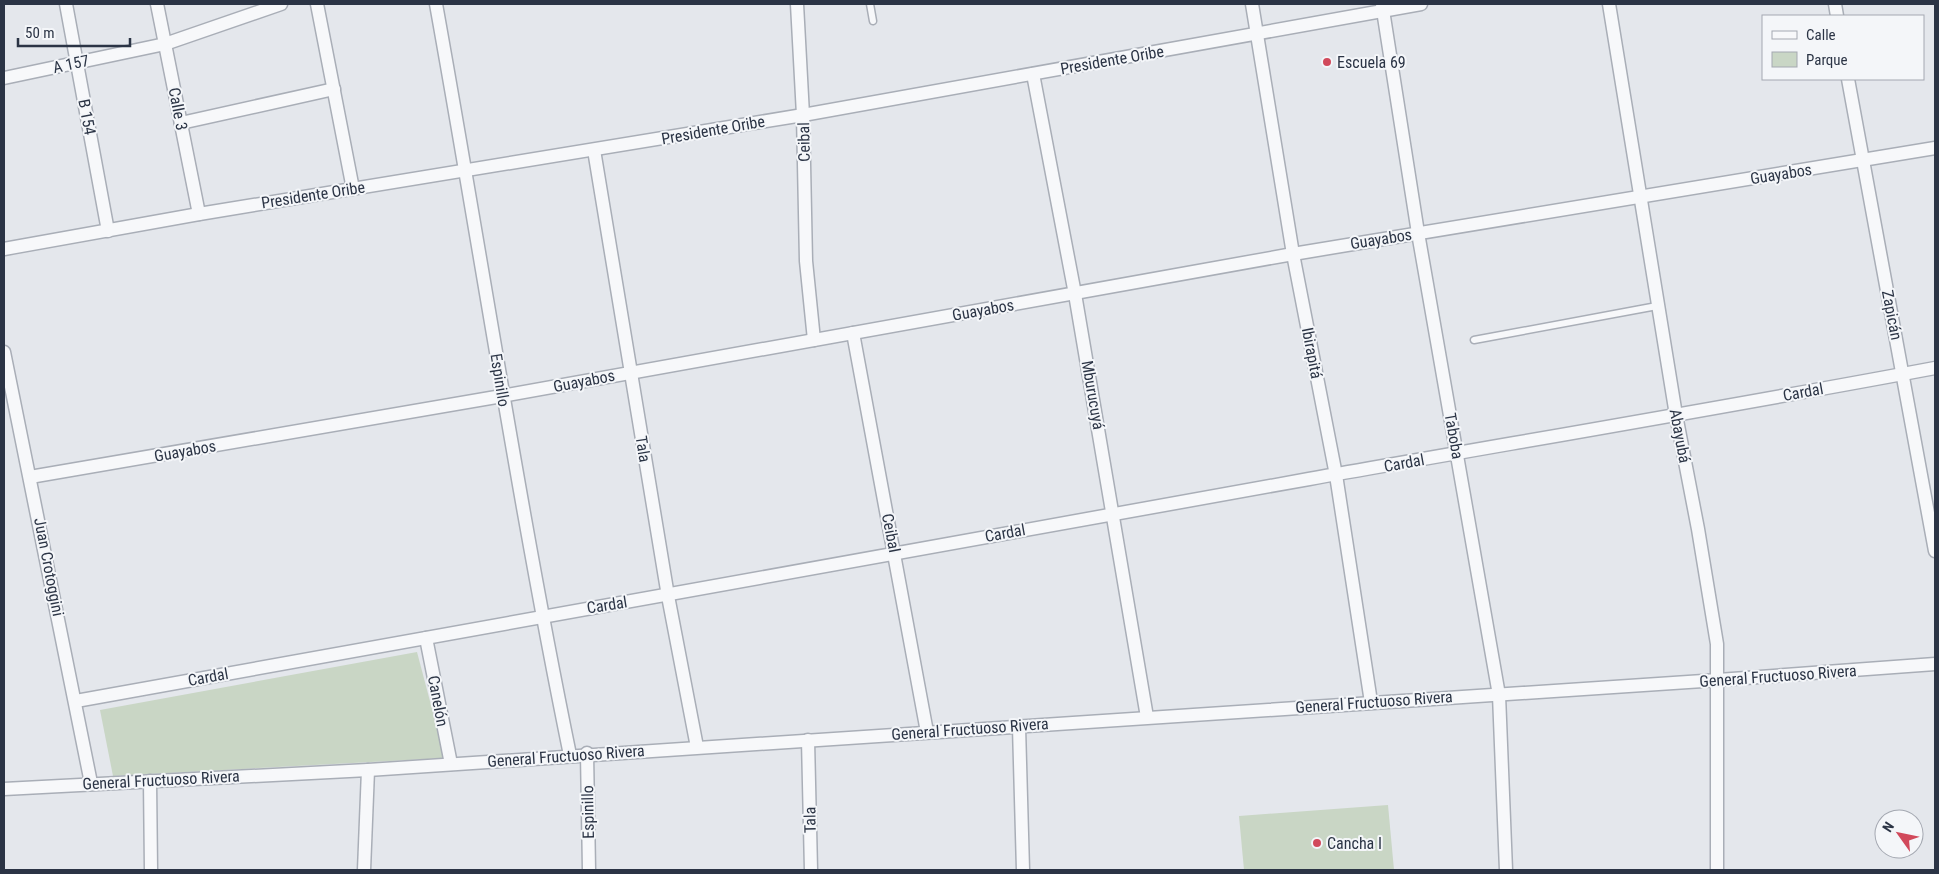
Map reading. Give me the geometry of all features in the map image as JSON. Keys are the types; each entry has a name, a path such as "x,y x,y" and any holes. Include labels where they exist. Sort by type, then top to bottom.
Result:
{"street":[{"name":"B 154","path":"66,4 108,231"},
{"name":"Calle 3","path":"157,4 199,214"},
{"name":"A 157","path":"4,78 165,44 281,4"},
{"path":"317,4 353,189"},
{"name":"Espinillo","path":"436,4 466,170 502,396 570,755"},
{"name":"Ceibal","path":"797,4 803,115 806,261 814,340"},
{"name":"Ibirapitá","path":"1252,4 1293,254 1336,475 1371,702"},
{"name":"Presidente Oribe","path":"4,249 199,214 803,115 1257,34 1383,7 1421,4"},
{"name":"Abayubá","path":"1610,4 1657,306 1712,610 1718,660 1717,870"},
{"name":"Taboba","path":"1383,7 1418,233 1499,695 1506,870"},
{"name":"Mburucuyá","path":"1033,74 1075,294 1147,716"},
{"name":"Zapicán","path":"1848,80 1904,374 1935,552"},
{"path":"181,123 334,89"},
{"name":"Guayabos","path":"30,477 502,396 1293,254 1935,148"},
{"name":"Tala","path":"594,150 668,596 697,746"},
{"name":"Ceibal","path":"853,334 927,732"},
{"name":"Juan Crotoggini","path":"4,352 76,701 91,783"},
{"name":"Cardal","path":"76,701 426,638 542,615 668,596 895,553 1935,368"},
{"name":"Canelón","path":"426,638 451,764"},
{"name":"General Fructuoso Rivera","path":"4,789 368,770 697,746 1020,727 1147,716 1499,695 1935,664"},
{"path":"1020,727 1023,870"},
{"name":"Tala","path":"808,740 811,870"},
{"name":"Espinillo","path":"587,754 589,870"},
{"path":"364,870 368,770"},
{"path":"150,781 151,870"}],"lane":[{"path":"870,4 873,22"},
{"path":"1474,340 1657,306"}],"green space":[{"path":"417,652 445,758 113,776 100,710"},
{"name":"Cancha I","path":"1388,805 1394,870 1244,870 1239,816"}],"place":[{"name":"Escuela 69","path":"1327,62"},
{"name":"Cancha I","path":"1317,843"}]}
